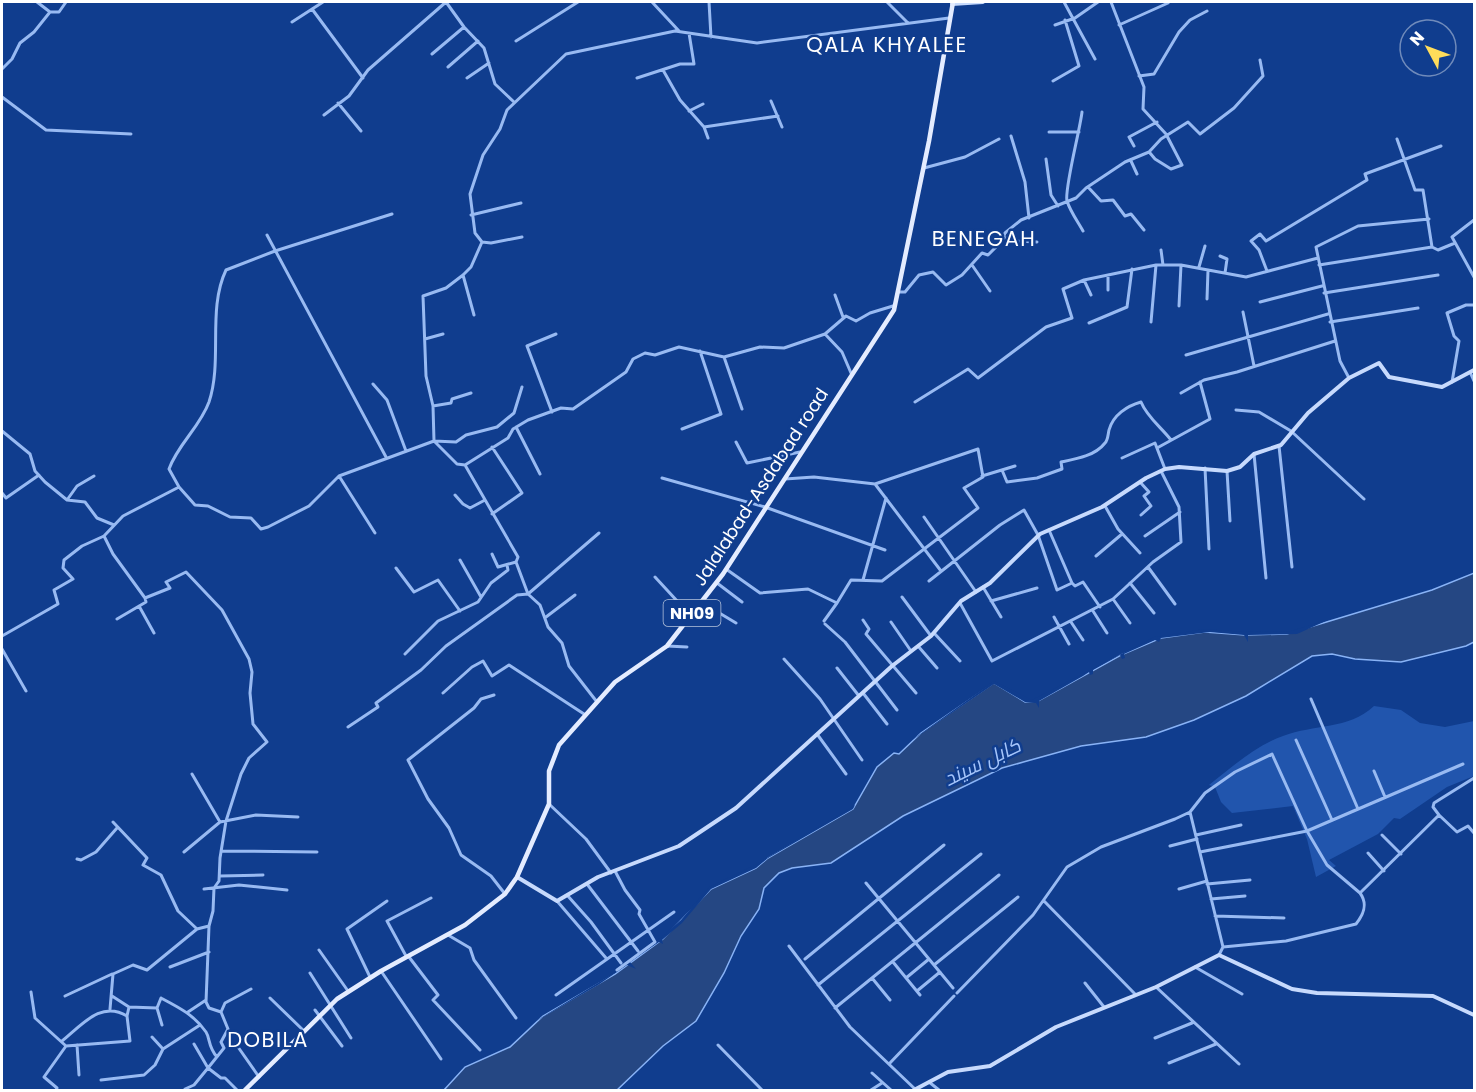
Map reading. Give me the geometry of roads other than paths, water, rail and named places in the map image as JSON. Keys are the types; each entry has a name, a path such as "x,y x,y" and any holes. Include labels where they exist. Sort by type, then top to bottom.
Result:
{"main road":[{"name":"Jalalabad-Asdabad road","path":"245,1090 304,1030 348,991 465,925 505,894 517,877 549,804 551,761 559,745 584,714 626,672 668,646 717,583 895,306 924,168 952,3"}],"street":[{"path":"38,2 50,12 59,12 66,2"},
{"path":"292,22 323,2"},
{"path":"324,115 349,96 385,54 446,2 464,27 484,48 495,84 514,102"},
{"path":"516,41 578,2"},
{"path":"652,2 680,31"},
{"path":"709,2 711,37"},
{"path":"887,2 908,23"},
{"path":"952,3 983,2"},
{"path":"1064,2 1075,18 1095,59"},
{"path":"1055,24 1075,18 1098,2"},
{"path":"1111,2 1144,87 1143,109 1167,135 1182,165 1171,169 1155,159 1149,152"},
{"path":"1119,25 1168,3"},
{"path":"312,9 363,78"},
{"path":"1140,76 1154,74 1179,32 1190,20 1207,11"},
{"path":"2,69 12,59 20,43 34,32 50,12"},
{"path":"482,242 476,233 471,215 470,194 483,155 514,102 566,54 606,43 680,31 745,43 775,42 951,18"},
{"path":"1053,81 1079,66 1065,20"},
{"path":"432,54 464,27"},
{"path":"637,78 695,63 689,33"},
{"path":"448,67 478,41"},
{"path":"897,292 905,292 919,275 933,272 946,285 972,265 982,253 988,255 1021,220 1079,196 1088,186 1125,162 1149,152 1167,135 1188,123 1200,134 1234,108 1263,76 1260,60"},
{"path":"467,78 489,63"},
{"path":"663,70 689,111 704,127 708,138"},
{"path":"2,97 46,130 131,134"},
{"path":"771,101 782,127"},
{"path":"338,103 361,131"},
{"path":"689,111 702,104"},
{"path":"1083,112 1066,183 1067,201 1083,231"},
{"path":"704,127 778,116"},
{"path":"1134,146 1129,138 1157,122"},
{"path":"1049,132 1079,132"},
{"path":"1011,136 1025,182 1029,218"},
{"path":"924,168 965,157 999,139"},
{"path":"1397,139 1414,190 1423,190 1432,247"},
{"path":"1267,271 1259,250 1251,241 1260,234 1266,241 1367,180 1365,174 1441,146"},
{"path":"1046,159 1051,195 1058,206"},
{"path":"1131,161 1137,174"},
{"path":"1088,186 1101,201 1113,200 1125,216 1131,214 1144,230"},
{"path":"471,215 521,203"},
{"path":"392,214 230,267 222,278 209,401 169,469 179,487 195,506 208,506 230,518 251,518 261,529 287,519 309,506 339,476 434,441 456,442 466,435 497,427 514,413 522,387"},
{"path":"1349,378 1340,361 1330,322 1316,248 1358,226 1429,219"},
{"path":"1474,220 1452,237 1474,277"},
{"path":"267,235 386,457"},
{"path":"482,242 522,237"},
{"path":"1003,237 1017,241 1037,242"},
{"path":"482,242 471,267 463,275 446,288 423,296 426,376 433,406 434,441 457,464 465,465 508,438 516,427 528,420 552,412 573,409 626,372 633,359 645,353 655,355 679,347 724,357 760,347 784,348 825,334 848,315 856,321 870,313 895,306"},
{"path":"1319,265 1432,247 1438,250 1455,243"},
{"path":"1198,268 1204,246"},
{"path":"1161,250 1163,265"},
{"path":"1220,256 1227,259 1225,273"},
{"path":"915,402 968,369 978,378 1046,327 1072,318 1063,289 1084,280 1156,265 1181,265 1246,277 1318,258"},
{"path":"972,265 990,291"},
{"path":"1151,322 1156,265"},
{"path":"1179,306 1181,265"},
{"path":"1089,323 1127,307 1132,269"},
{"path":"1207,299 1208,270"},
{"path":"463,275 474,315"},
{"path":"1108,275 1108,290"},
{"path":"1324,293 1438,275"},
{"path":"1084,280 1090,295"},
{"path":"1260,303 1323,286"},
{"path":"835,295 843,317"},
{"path":"1452,382 1459,341 1454,336 1447,313 1466,305 1474,305"},
{"path":"1330,322 1418,308"},
{"path":"1243,312 1254,366"},
{"path":"1186,355 1328,314"},
{"path":"425,339 443,334"},
{"path":"552,412 527,346 556,334"},
{"path":"825,334 842,352 851,373"},
{"path":"1181,393 1220,374 1335,341"},
{"path":"682,429 721,414 700,351"},
{"path":"724,357 742,409"},
{"path":"557,901 613,872 679,846 736,808 892,666 932,635 960,603 983,587 1038,535 1105,506 1140,482 1163,470 1205,468 1227,471 1240,467 1254,454 1279,446 1349,378 1379,363 1389,377 1442,387 1472,371 1474,381"},
{"path":"1157,448 1210,419 1200,382"},
{"path":"374,384 387,400 406,451"},
{"path":"433,406 451,403 452,399 471,393"},
{"path":"1002,470 1007,482 1037,478 1062,469 1061,462 1090,455 1106,443 1110,427 1116,416 1130,405 1141,402 1146,414 1158,423 1171,440"},
{"path":"1236,410 1259,412 1291,432 1364,499"},
{"path":"516,427 540,474"},
{"path":"2,431 30,454 32,465 39,475 67,500 83,501 98,518 114,525"},
{"path":"736,442 747,462 800,452"},
{"path":"960,603 992,661 1113,599 1148,567 1181,543 1180,512 1155,444 1122,458"},
{"path":"1279,446 1292,567"},
{"path":"492,447 522,493 492,514"},
{"path":"783,479 814,477 875,484 978,449 982,476"},
{"path":"1254,454 1266,578"},
{"path":"465,465 518,557 516,562 528,594 540,605 548,627 567,652 569,666 597,702"},
{"path":"875,682 897,710 846,648 845,642 824,623 851,580 882,581 937,536 978,508 964,488 982,476 1015,466"},
{"path":"1205,468 1209,549"},
{"path":"1227,471 1230,521"},
{"path":"2,493 6,498 39,475"},
{"path":"67,500 77,486 94,476"},
{"path":"339,476 375,533"},
{"path":"662,478 765,507 885,550"},
{"path":"1140,482 1149,492 1144,496 1151,506 1142,515"},
{"path":"875,484 941,571"},
{"path":"2,636 58,604 54,590 73,579 63,567 64,560 82,546 104,536 123,516 179,487"},
{"path":"455,495 470,508 485,501"},
{"path":"863,580 886,498"},
{"path":"1105,506 1122,534 1140,553"},
{"path":"929,580 1024,510 1038,535 1057,590 1072,583"},
{"path":"1145,536 1180,512"},
{"path":"924,517 976,592"},
{"path":"1049,529 1072,583 1075,586 1083,582 1100,607"},
{"path":"348,727 378,707 376,704 446,646 517,595 528,594 599,533"},
{"path":"1096,556 1122,534"},
{"path":"104,536 113,554 146,602 117,619"},
{"path":"492,554 498,567 516,562"},
{"path":"460,560 481,599"},
{"path":"405,654 438,621 481,599 491,584 505,576 508,570 507,565"},
{"path":"1148,567 1175,604"},
{"path":"396,568 414,592 438,580 460,611"},
{"path":"726,569 760,593 808,589 837,603"},
{"path":"145,598 170,588 166,582 186,572 222,610 249,659 253,724 265,736 267,742 249,758 236,788 226,821 220,876 214,888 213,911 208,926 210,952 206,999 209,1008 222,1012"},
{"path":"655,577 690,615"},
{"path":"717,583 742,602"},
{"path":"1130,583 1154,613"},
{"path":"983,587 1001,617"},
{"path":"991,601 1037,588"},
{"path":"546,617 575,595"},
{"path":"902,597 932,635 960,661"},
{"path":"1113,599 1131,623"},
{"path":"700,602 736,622"},
{"path":"139,606 154,633"},
{"path":"1093,611 1107,633"},
{"path":"1054,617 1069,644"},
{"path":"863,620 869,629 866,634 916,693"},
{"path":"891,622 911,651"},
{"path":"1071,622 1083,640"},
{"path":"668,646 687,647"},
{"path":"918,646 937,668"},
{"path":"2,649 26,691"},
{"path":"784,659 799,673 862,760"},
{"path":"443,693 472,667 483,661 492,676 509,665 584,714"},
{"path":"837,668 887,724"},
{"path":"494,694 481,699 474,708 408,760 428,799 449,828 461,855 491,876 505,894"},
{"path":"1311,699 1358,809"},
{"path":"817,734 846,774"},
{"path":"1296,740 1332,820"},
{"path":"889,1064 1015,935 1044,901 1059,875 1086,854 1190,812 1206,793 1235,772 1272,754 1307,831 1327,866 1360,893 1365,904 1363,915 1356,924 1346,928 1286,941 1223,947"},
{"path":"1200,852 1307,831 1463,764"},
{"path":"1374,771 1385,797"},
{"path":"192,774 220,822"},
{"path":"1474,778 1434,803 1433,807 1457,832 1468,826 1474,833"},
{"path":"549,804 586,839 613,872 640,910 639,914 655,942 617,970"},
{"path":"789,946 850,1027 915,1090 948,1072 990,1066 1056,1027 1156,987 1219,955 1223,947 1190,812"},
{"path":"184,852 220,822 256,814 298,817"},
{"path":"1360,893 1439,815"},
{"path":"113,822 147,858 143,865 161,875 178,911 197,929"},
{"path":"1170,846 1241,825"},
{"path":"77,859 81,860 96,852 117,828"},
{"path":"1382,835 1401,854"},
{"path":"805,959 944,845"},
{"path":"221,851 317,852"},
{"path":"1368,853 1384,871"},
{"path":"818,985 981,854"},
{"path":"220,876 263,875"},
{"path":"835,1008 999,875"},
{"path":"517,877 557,901 606,958"},
{"path":"1179,889 1207,883 1250,880"},
{"path":"866,883 953,988"},
{"path":"587,884 639,952"},
{"path":"204,889 239,885 287,890"},
{"path":"567,895 621,963"},
{"path":"1211,899 1245,896"},
{"path":"934,965 1018,897"},
{"path":"431,898 387,921 407,956 438,995 433,1000 480,1050"},
{"path":"370,977 347,929 387,901"},
{"path":"1044,901 1135,994"},
{"path":"556,995 614,952 674,912"},
{"path":"1215,916 1284,918"},
{"path":"65,996 86,988 94,981 98,983 133,965 147,970 168,950 190,937 197,929 208,926"},
{"path":"447,934 470,948 474,960 516,1018"},
{"path":"320,950 348,991"},
{"path":"170,967 210,952"},
{"path":"1219,955 1292,989 1317,993 1433,996 1474,1015"},
{"path":"906,978 929,959"},
{"path":"892,962 918,993 940,972"},
{"path":"1195,967 1242,994"},
{"path":"381,971 441,1059"},
{"path":"310,973 329,1007 351,1038"},
{"path":"110,1009 113,974"},
{"path":"872,978 890,1000"},
{"path":"1085,983 1104,1007"},
{"path":"1156,987 1239,1064"},
{"path":"185,1089 194,1085 224,1048 221,1042 228,1029 222,1012 225,1003 251,989"},
{"path":"31,992 35,1018 66,1046"},
{"path":"112,996 129,1007 157,1008"},
{"path":"162,1025 157,1008 162,998 188,1012 206,1032 207,1041 217,1057"},
{"path":"270,998 304,1030"},
{"path":"188,1012 206,999"},
{"path":"56,1090 44,1077 66,1046 130,1041 127,1016 129,1007"},
{"path":"63,1042 99,1012 110,1009 127,1016"},
{"path":"315,1010 342,1046"},
{"path":"1155,1038 1193,1022"},
{"path":"101,1080 144,1075 155,1065 163,1049 200,1025"},
{"path":"152,1037 163,1049"},
{"path":"194,1044 208,1068 225,1078 237,1090"},
{"path":"1169,1063 1216,1044"},
{"path":"77,1045 79,1076"},
{"path":"718,1045 762,1090"},
{"path":"238,1047 259,1077"},
{"path":"872,1073 891,1090"},
{"path":"871,1090 882,1083"},
{"path":"929,1083 939,1090"}],"water":[{"name":"کابل سيند","path":"1474,573 1474,642 1466,646 1401,662 1355,659 1332,654 1312,656 1246,696 1194,720 1146,737 1081,746 1002,768 903,816 831,863 792,868 779,873 764,888 759,909 741,936 724,973 696,1021 663,1046 617,1090 444,1090 465,1067 510,1047 543,1016 615,974 663,939 711,889 756,868 768,858 853,809 877,767 894,753 899,754 921,733 994,683 1025,702 1038,701 1121,655 1161,638 1205,632 1245,635 1287,634 1432,590"}],"district":[{"name":"QALA KHYALEE","path":"887,45"},
{"name":"BENEGAH","path":"984,239"},
{"name":"DOBILA","path":"268,1040"}]}
